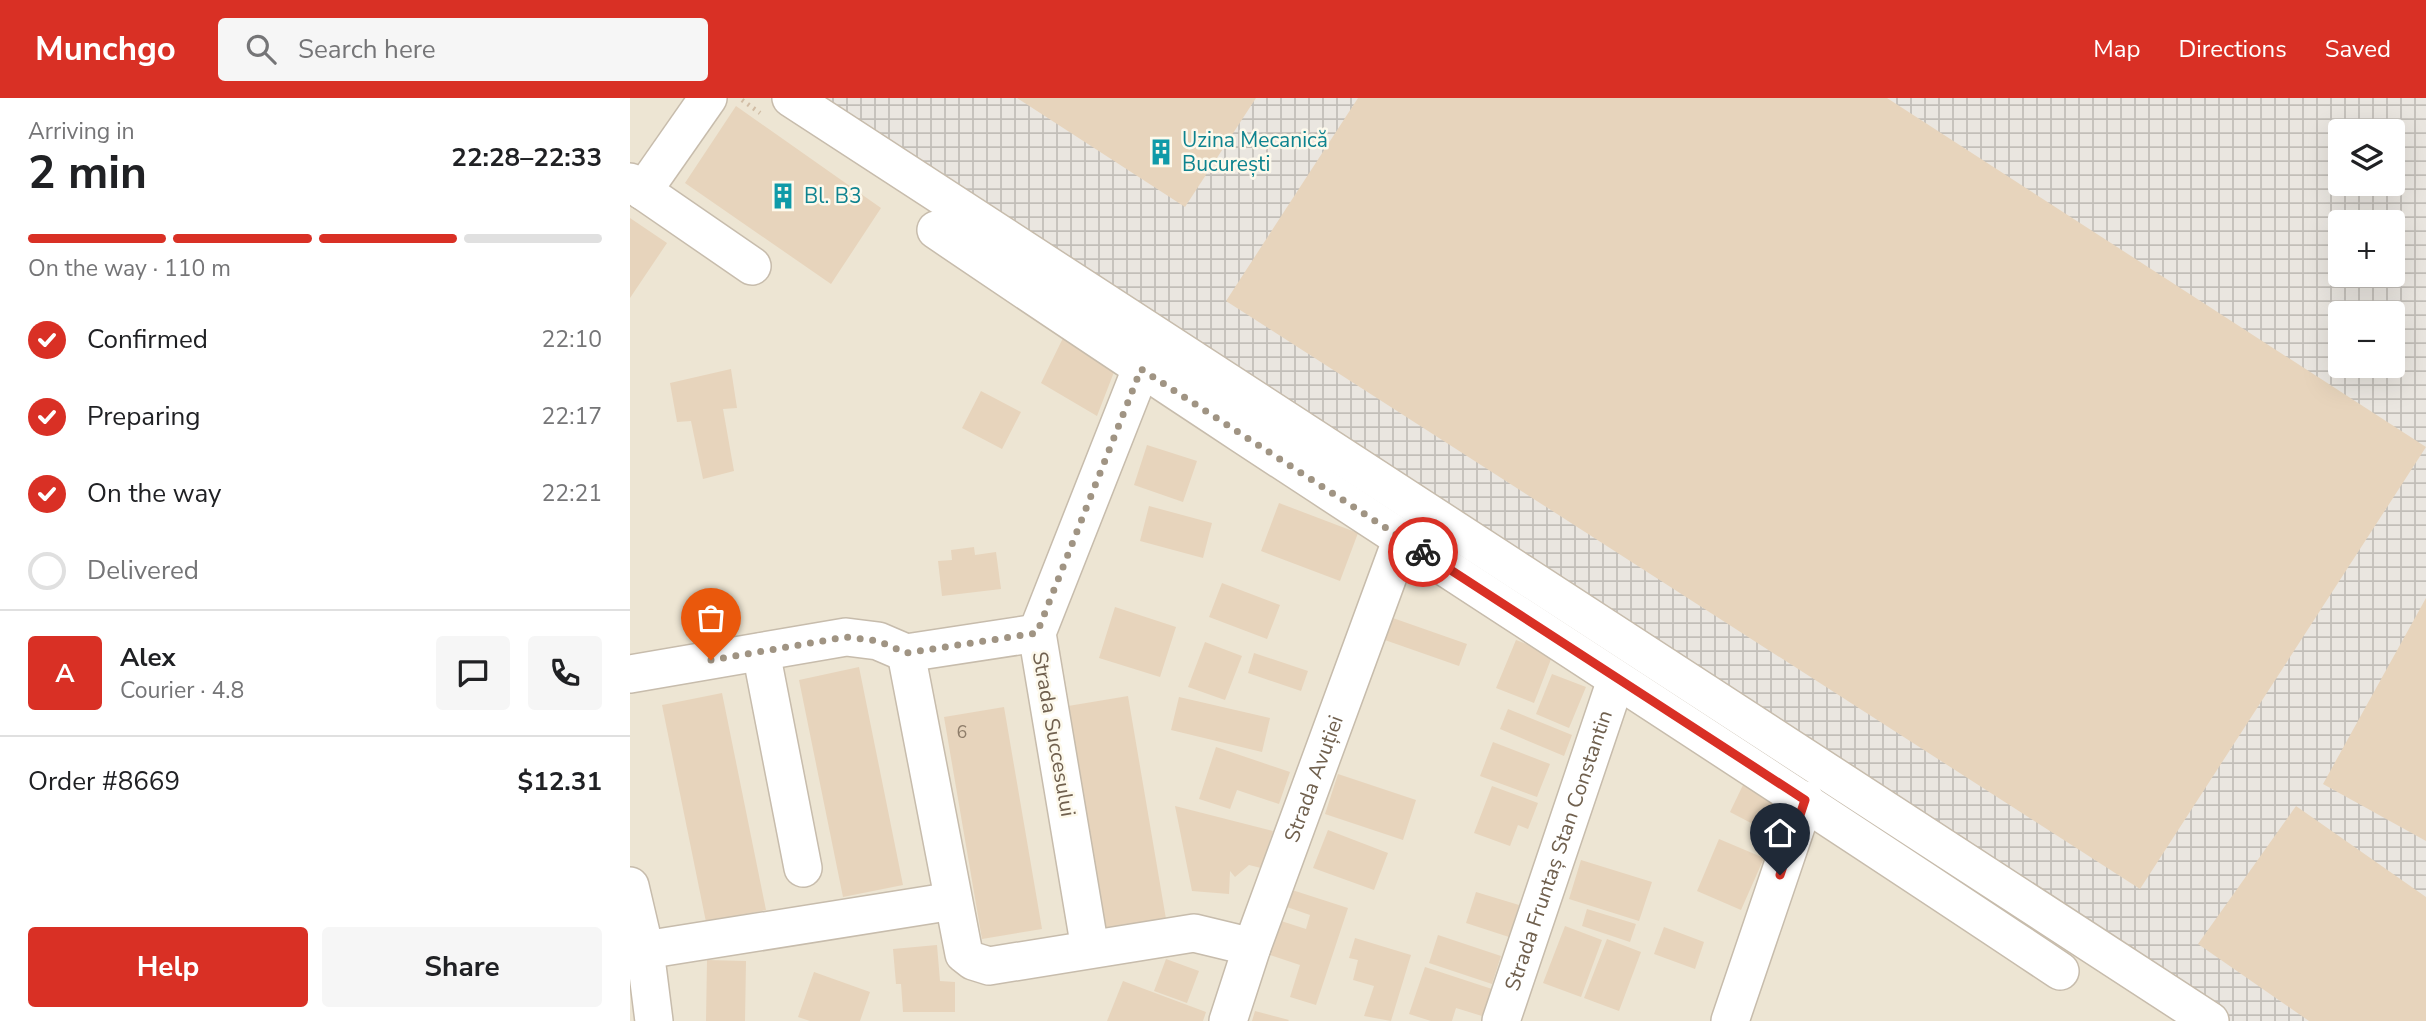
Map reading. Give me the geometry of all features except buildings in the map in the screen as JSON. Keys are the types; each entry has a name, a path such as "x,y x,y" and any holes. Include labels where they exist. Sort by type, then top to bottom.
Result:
{"street":[{"path":"708,98 637,186 752,266"},
{"path":"791,98 2210,1021"},
{"path":"936,230 1141,369 1616,680 1805,800 2060,971"},
{"name":"Strada Succesului","path":"1090,949 1037,633 1141,369"},
{"name":"Strada Avuției","path":"1228,1021 1252,947 1402,538"},
{"path":"630,674 846,637 878,641 906,653 1037,633"},
{"path":"761,652 803,868"},
{"path":"906,653 964,954 973,961 989,966 1194,933 1252,947"},
{"name":"Strada Fruntaș Stan Constantin","path":"1501,1021 1616,680"},
{"path":"1730,1021 1805,800"},
{"path":"630,886 645,950 654,1021"},
{"path":"645,950 953,901"}],"shaded area":[{"path":"630,98 770,98 2196,1021 630,1021"},
{"path":"770,98 2426,98 2426,1021 2196,1021"}],"way so far":[{"path":"711,660 846,637 878,641 896,651 906,653 1037,633 1141,369 1423,552"}],"place":[{"name":"Uzina Mecanică București","path":"1161,152"},
{"name":"Bl. B3","path":"783,196"}],"route":[{"path":"1423,552 1616,680 1805,800 1780,875"}]}
